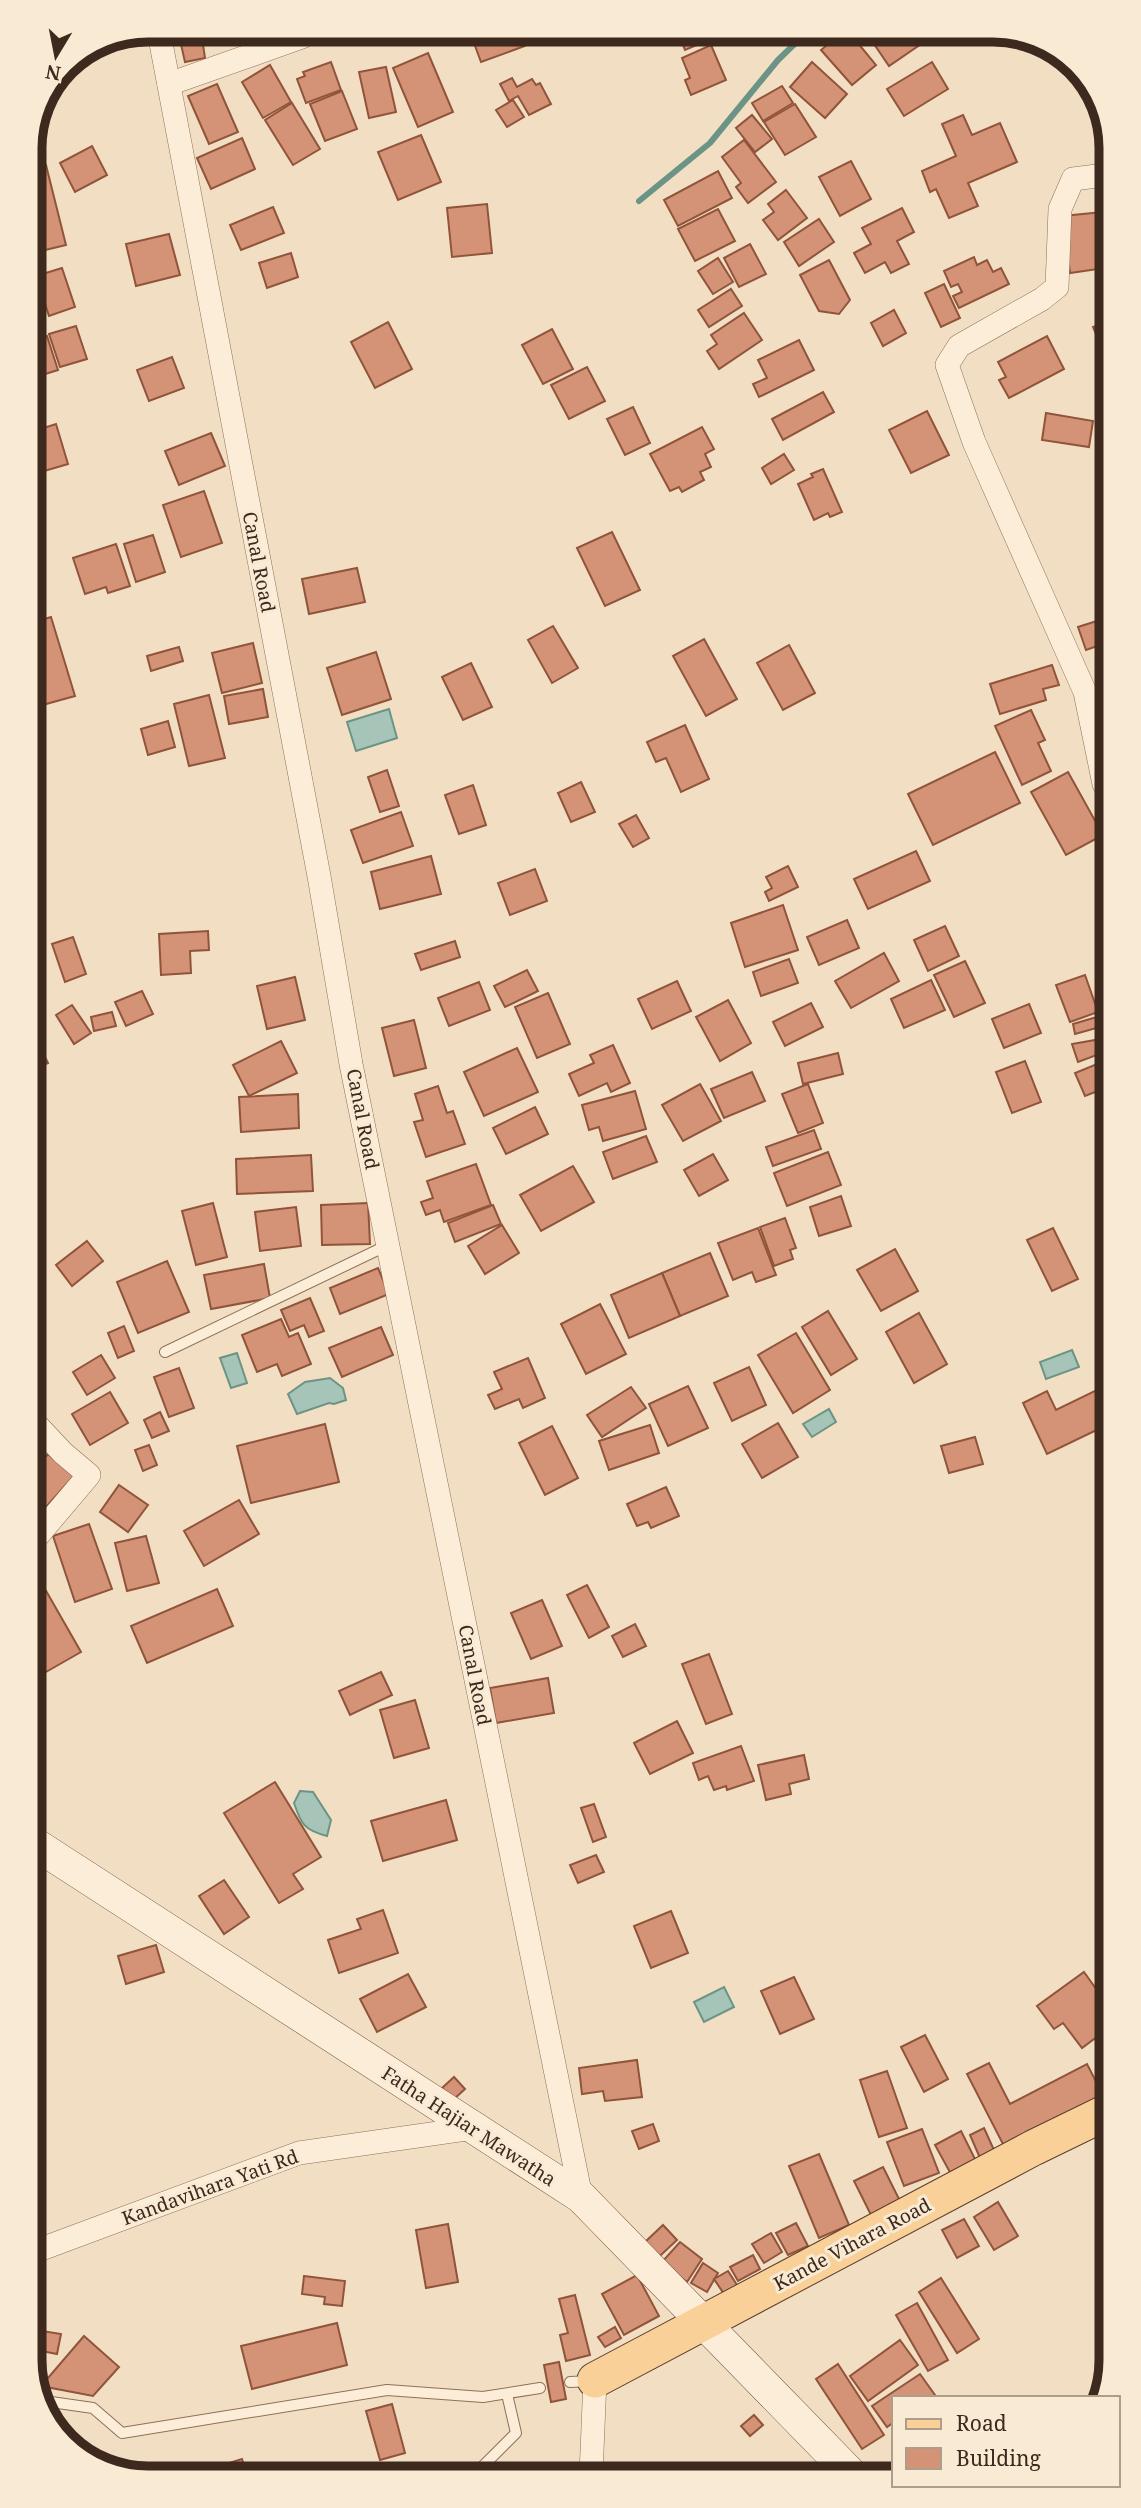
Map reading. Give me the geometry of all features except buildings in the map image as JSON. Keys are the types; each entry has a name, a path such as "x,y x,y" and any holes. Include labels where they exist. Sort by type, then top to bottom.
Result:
{"main road":[{"name":"Kande Vihara Road","path":"582,2381 704,2322 1099,2116"}],"street":[{"name":"Canal Road","path":"161,42 313,848 351,1064 581,2197"},
{"path":"169,84 288,42"},
{"path":"1099,176 1073,179 1060,209 1058,287 1042,299 959,346 947,365 974,442 1085,692 1099,760"},
{"path":"42,1431 89,1475 42,1531"},
{"name":"Fatha Hajiar Mawatha","path":"42,1849 581,2197 843,2466"},
{"name":"Kandavihara Yati Rd","path":"42,2250 299,2153 473,2128"},
{"path":"582,2381 590,2466"}],"lane":[{"path":"165,1352 388,1245"},
{"path":"51,2402 93,2408 122,2433 387,2390 483,2397 540,2388"},
{"path":"483,2466 516,2433 507,2395"}],"shaded area":[{"path":"389,709 397,738 356,751 347,722"},
{"path":"1072,1350 1079,1367 1046,1379 1040,1362"},
{"path":"237,1353 247,1383 231,1388 220,1358"},
{"path":"330,1378 343,1388 346,1400 297,1414 288,1394 305,1382"},
{"path":"829,1409 836,1422 812,1437 803,1424"},
{"path":"300,1791 313,1792 331,1820 327,1836 313,1831 301,1821 294,1803"},
{"path":"724,1987 734,2007 704,2022 694,2002"}],"waterway":[{"path":"639,201 710,143 778,60 797,42"}]}
